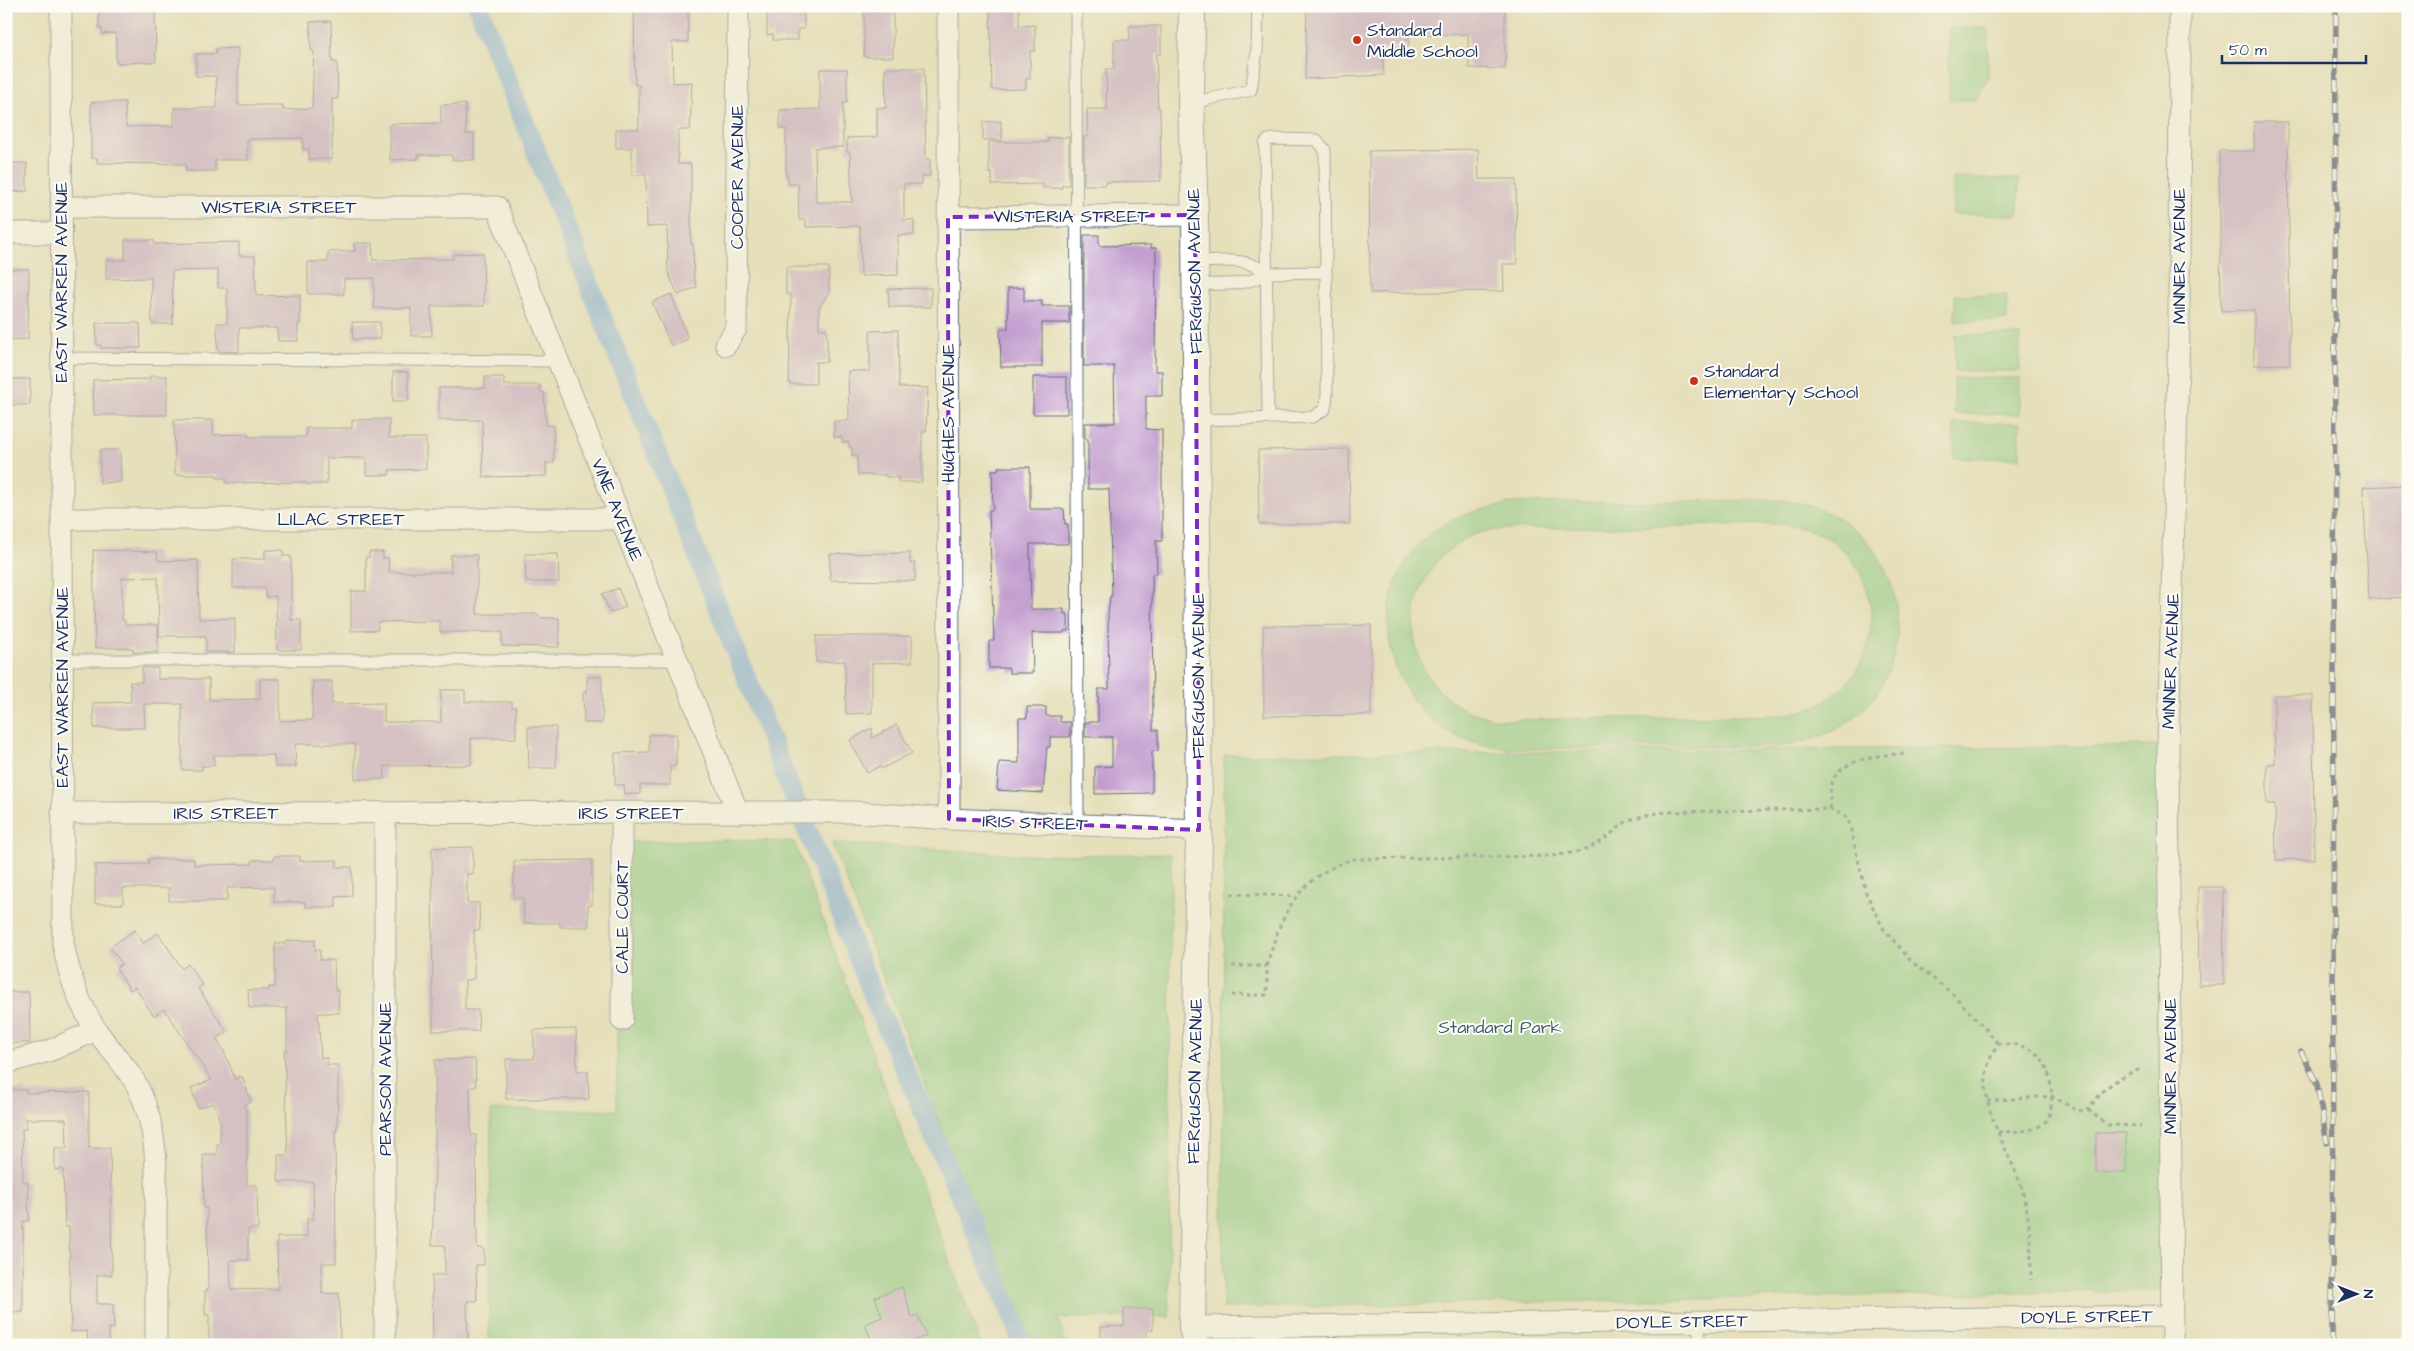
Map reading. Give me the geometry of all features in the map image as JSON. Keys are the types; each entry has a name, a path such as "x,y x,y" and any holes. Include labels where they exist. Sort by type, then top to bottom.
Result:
{"street":[{"name":"EAST WARREN AVENUE","path":"61,6 63,943 69,973 79,1002 96,1030 127,1068 140,1092 150,1118 155,1145 156,1345"},
{"name":"COOPER AVENUE","path":"726,345 736,329 738,6"},
{"name":"HUGHES AVENUE","path":"948,6 949,819"},
{"name":"FERGUSON AVENUE","path":"1192,6 1191,103 1195,215 1199,830 1194,1336"},
{"name":"MINNER AVENUE","path":"2172,1345 2168,745 2178,354 2180,6"},
{"name":"WISTERIA STREET","path":"61,207 496,207"},
{"name":"VINE AVENUE","path":"496,207 738,813"},
{"name":"WISTERIA STREET","path":"948,217 1195,215"},
{"path":"6,233 61,233"},
{"name":"LILAC STREET","path":"62,518 621,519"},
{"name":"IRIS STREET","path":"62,813 853,812 949,819 1199,830"},
{"name":"PEARSON AVENUE","path":"385,813 385,1345"},
{"name":"CALE COURT","path":"622,813 622,1020"},
{"path":"6,1063 49,1051 96,1030"},
{"name":"DOYLE STREET","path":"1194,1336 1699,1322 2172,1316"}],"lane":[{"path":"1076,6 1078,825"},
{"path":"1191,103 1252,90 1257,51 1258,6"},
{"path":"1196,420 1313,417 1325,409 1327,395 1325,150 1317,140 1274,139 1268,140 1265,144 1268,418"},
{"path":"1195,274 1246,262 1257,265 1266,273"},
{"path":"1195,274 1246,281 1258,279 1266,273 1326,272"},
{"path":"62,358 558,361"},
{"path":"62,660 677,660"},
{"path":"1699,1322 1699,1345"}],"path":[{"path":"1830,809 1832,784 1837,775 1850,766 1877,754 1906,754"},
{"path":"1232,995 1267,995 1266,966 1282,920 1295,896 1314,877 1353,859 1552,856 1583,851 1602,841 1627,821 1645,815 1666,812 1830,809 1848,818 1866,893 1883,928 1910,960 1955,996 1999,1044"},
{"path":"1231,894 1295,896"},
{"path":"1232,966 1266,966"},
{"path":"1998,1132 2031,1129 2044,1124 2050,1115 2052,1096 2043,1061 2029,1049 2012,1043 1999,1044 1990,1055 1986,1074 1987,1101 1998,1132 2022,1190 2030,1222 2031,1280"},
{"path":"2088,1110 2099,1094 2112,1082 2123,1075 2141,1069"},
{"path":"1987,1101 2052,1096 2078,1111 2088,1110 2108,1125 2141,1126"}],"highlighted area":[{"path":"1195,215 1199,830 949,819 948,217"}],"green space":[{"path":"1949,28 1988,28 1988,78 1975,100 1949,100"},
{"path":"1953,178 2019,179 2018,215 1953,214"},
{"path":"1955,295 2007,295 2007,320 1955,321"},
{"path":"1955,335 2020,335 2020,371 1955,371"},
{"path":"1954,378 2020,378 2020,414 1954,414"},
{"path":"1954,423 2020,423 2020,458 1954,458"},
{"path":"1784,500 1825,512 1838,518 1862,536 1879,558 1891,585 1897,612 1896,641 1889,669 1876,694 1856,716 1840,727 1823,735 1787,746 1509,749 1477,743 1454,735 1424,712 1406,689 1395,663 1389,635 1390,607 1397,580 1411,555 1432,533 1458,518 1477,511 1506,505 1506,503","holes":["1781,524 1807,529 1831,540 1851,559 1864,581 1870,605 1870,630 1864,654 1852,676 1834,695 1811,708 1781,715 1504,720 1472,712 1454,703 1434,684 1421,662 1415,638 1415,612 1421,588 1434,566 1452,547 1476,534 1506,529"]},
{"name":"Standard Park","path":"2160,746 2176,1290 1223,1308 1224,755"},
{"path":"735,840 794,842 981,1345 489,1345 491,1110 617,1110 617,842"},
{"path":"832,843 1033,855 1171,854 1169,1317 1058,1318 1066,1345 1025,1345"}],"building":[{"path":"155,6 156,62 116,63 116,33 102,34 102,28 99,28 99,13 102,13 101,7"},
{"path":"634,6 688,6 688,42 672,42 673,83 692,82 690,130 678,130 678,164 691,164 691,244 693,244 694,280 697,287 678,295 668,272 667,226 647,227 646,175 632,175 632,148 616,148 616,129 639,129 639,85 635,85"},
{"path":"864,6 893,6 893,57 864,57"},
{"path":"990,6 1019,6 1019,26 1035,25 1035,51 1030,51 1030,79 1026,79 1026,89 992,90"},
{"name":"Standard Middle School","path":"1307,6 1505,6 1505,69 1469,68 1468,34 1409,35 1409,46 1382,48 1384,75 1305,79"},
{"path":"767,11 804,11 804,29 798,29 798,40 773,40 773,34 767,35"},
{"path":"331,21 332,62 337,62 338,99 332,99 332,159 309,159 309,149 303,149 303,138 247,139 248,160 215,160 215,171 186,171 185,164 97,163 97,158 91,158 91,102 125,102 126,127 174,126 174,108 217,108 216,76 196,76 196,54 216,54 216,49 238,48 238,105 283,105 283,110 312,108 314,51 311,51 310,22"},
{"path":"1129,26 1161,26 1161,54 1156,54 1158,108 1160,108 1161,181 1105,182 1105,185 1084,185 1084,137 1088,137 1087,109 1107,109 1106,69 1114,69 1114,40 1130,40"},
{"path":"885,68 924,68 926,159 930,159 930,176 922,176 922,184 904,184 904,220 914,220 914,235 898,235 898,275 861,276 860,226 806,227 806,220 799,220 798,184 788,184 788,176 786,176 786,129 780,129 780,110 820,109 820,69 847,69 847,103 843,103 843,147 815,148 816,202 852,202 850,152 847,152 847,138 877,137 877,108 886,108"},
{"path":"465,104 466,134 474,134 474,160 452,160 452,155 418,155 418,159 390,160 390,124 441,123 441,105"},
{"path":"1001,121 1002,140 983,140 983,122"},
{"path":"2254,122 2288,122 2290,364 2254,365 2254,310 2221,311 2219,151 2254,151"},
{"path":"1069,137 1069,185 1062,185 1062,188 1043,188 1043,184 992,185 992,173 989,173 989,142 1048,142 1048,138"},
{"path":"1478,149 1479,179 1516,179 1517,264 1503,264 1504,291 1370,293 1369,151"},
{"path":"6,163 27,163 27,191 6,192"},
{"path":"1084,235 1099,235 1099,246 1151,245 1151,248 1156,248 1155,371 1162,371 1162,396 1146,396 1146,429 1162,430 1162,541 1156,541 1157,574 1152,574 1153,730 1158,730 1158,751 1152,751 1152,793 1095,794 1095,767 1112,766 1112,737 1085,737 1085,722 1098,722 1098,689 1109,689 1108,616 1110,596 1112,596 1109,489 1088,489 1088,439 1085,439 1085,423 1115,423 1114,366 1084,366"},
{"path":"125,240 154,240 154,244 239,242 239,256 255,256 256,296 300,295 298,341 278,341 277,328 239,328 239,352 218,351 217,323 227,323 227,288 218,288 218,270 172,271 173,324 152,324 151,278 106,279 106,260 125,260"},
{"path":"354,243 372,243 373,260 453,259 453,254 483,253 484,306 431,306 432,336 411,336 411,308 374,308 374,278 344,279 344,294 308,294 308,262 328,262 328,252 355,251"},
{"path":"786,267 829,267 829,293 819,308 819,329 827,329 827,362 816,362 816,384 789,384 791,294 786,294"},
{"path":"6,269 29,269 28,339 6,340"},
{"path":"931,288 931,307 889,307 888,289"},
{"path":"1008,288 1024,288 1024,301 1042,301 1042,306 1069,306 1069,323 1042,323 1042,367 1001,367 1000,329 1008,329"},
{"path":"671,294 688,339 671,346 652,302"},
{"path":"352,322 380,322 380,339 353,339"},
{"path":"96,323 140,323 141,348 101,348 101,345 97,345"},
{"path":"898,330 899,387 928,388 926,432 922,432 922,482 898,482 898,477 886,477 886,475 858,475 857,455 852,455 852,447 849,447 849,442 842,442 842,437 834,437 834,421 849,421 848,371 870,371 870,331"},
{"path":"393,372 408,372 409,401 393,401"},
{"path":"150,376 167,376 167,415 94,415 93,380 150,379"},
{"path":"485,377 504,377 504,385 540,385 540,392 544,392 546,425 553,425 554,463 546,463 546,476 483,477 482,420 439,420 439,388 485,388"},
{"path":"1033,377 1067,377 1067,414 1033,414"},
{"path":"6,379 30,379 30,405 6,405"},
{"path":"389,419 389,438 426,438 426,469 389,470 389,475 366,475 366,458 327,458 327,484 306,484 306,482 226,483 226,478 217,478 217,475 175,475 174,420 213,420 213,435 248,434 248,437 306,437 306,428 352,428 352,420"},
{"path":"1349,449 1350,524 1259,524 1258,450"},
{"path":"100,450 120,450 121,482 100,483"},
{"path":"998,467 1030,467 1030,509 1064,509 1065,524 1068,524 1068,544 1030,544 1031,609 1064,609 1064,614 1068,614 1068,631 1064,631 1064,633 1032,633 1033,673 1009,673 1009,668 989,668 989,641 994,641 989,510 993,510 992,470 998,470"},
{"path":"2407,485 2408,597 2369,599 2363,487"},
{"path":"93,550 157,552 158,561 198,560 199,619 235,618 235,652 206,652 206,636 159,636 158,577 122,578 122,620 125,620 125,625 158,625 158,652 133,652 133,648 95,648"},
{"path":"265,550 283,550 283,556 291,556 291,620 301,620 301,650 277,650 276,596 266,597 265,588 233,588 233,559 265,559"},
{"path":"369,552 383,552 383,558 388,558 389,572 451,572 450,555 477,555 477,614 537,614 540,618 559,618 559,647 502,646 502,632 440,632 440,621 377,622 378,630 351,631 351,591 366,591 366,557 369,557"},
{"path":"910,553 910,563 915,563 915,581 830,580 830,554"},
{"path":"525,554 558,554 559,582 526,582"},
{"path":"618,588 626,607 610,613 602,594"},
{"path":"1371,625 1371,715 1264,716 1263,626"},
{"path":"816,636 912,636 912,662 872,663 872,713 846,714 845,661 816,662"},
{"path":"142,668 158,668 158,679 209,679 209,700 260,699 260,679 280,679 280,721 312,720 313,681 332,681 332,704 384,703 384,722 441,722 441,690 465,690 465,702 512,702 512,707 516,707 516,738 471,738 471,765 384,766 385,779 355,779 355,744 295,744 296,767 275,767 274,755 214,755 214,766 202,766 202,770 182,770 182,704 144,704 145,728 94,728 93,703 131,702 130,682 142,682"},
{"path":"587,677 602,677 602,723 584,723 583,692 587,692"},
{"path":"2274,695 2313,695 2314,859 2276,860 2275,804 2267,804 2267,764 2275,764"},
{"path":"1027,707 1046,707 1046,716 1060,716 1060,722 1070,722 1070,737 1050,737 1050,747 1047,747 1043,793 997,790 999,762 1019,763 1019,718 1027,718"},
{"path":"897,725 912,753 881,769 880,766 867,773 850,740 872,728 872,738"},
{"path":"528,727 556,727 556,768 529,768"},
{"path":"676,734 676,766 670,766 670,785 640,785 640,794 625,794 624,785 615,785 615,753 649,752 649,735"},
{"path":"473,847 473,874 467,874 467,903 479,903 480,930 474,930 474,979 465,980 465,1010 478,1010 479,1031 433,1031 432,848"},
{"path":"274,856 300,856 300,861 337,860 337,867 352,867 352,896 336,897 336,907 305,907 305,902 274,902 274,887 227,888 227,901 169,901 169,888 123,888 123,904 95,904 95,865 149,864 148,859 194,859 194,865 252,864 252,860 274,860"},
{"path":"592,860 592,905 588,905 589,927 560,927 560,923 524,923 523,898 514,898 514,861"},
{"path":"2198,887 2223,887 2224,985 2199,985"},
{"path":"135,930 143,943 158,933 182,969 188,964 203,985 198,988 227,1032 216,1039 223,1049 235,1079 242,1076 251,1102 244,1105 247,1113 247,1185 257,1185 258,1229 248,1229 248,1260 230,1260 231,1290 278,1289 277,1237 307,1237 307,1219 314,1219 313,1182 278,1182 278,1155 288,1155 284,1051 287,1051 287,1008 249,1008 248,990 269,990 269,987 275,987 275,944 286,943 286,941 315,940 315,950 320,950 320,960 334,960 335,990 338,990 339,1013 318,1013 321,1058 327,1058 327,1065 338,1065 337,1131 335,1131 336,1263 322,1263 322,1294 339,1293 340,1345 209,1345 209,1315 205,1315 205,1290 208,1290 207,1208 204,1208 203,1154 217,1154 217,1144 220,1143 220,1121 214,1103 198,1108 191,1088 212,1080 164,1009 154,1016 135,987 130,990 116,968 122,964 110,947"},
{"path":"6,992 29,992 30,1043 6,1043"},
{"path":"576,1029 577,1071 588,1071 589,1099 506,1099 506,1059 534,1059 534,1030"},
{"path":"475,1059 476,1087 470,1087 471,1135 476,1135 477,1248 484,1248 484,1265 476,1265 477,1301 467,1301 468,1345 433,1345 432,1275 445,1275 445,1245 432,1245 435,1168 435,1060"},
{"path":"6,1090 26,1090 26,1093 89,1092 89,1148 110,1148 112,1275 97,1275 97,1304 113,1304 114,1328 109,1328 109,1345 88,1345 87,1331 71,1332 69,1227 65,1227 63,1169 55,1170 55,1148 67,1148 66,1119 26,1119 26,1129 22,1129 23,1182 28,1182 29,1221 23,1221 23,1312 6,1312"},
{"path":"2096,1133 2126,1133 2126,1172 2096,1173"},
{"path":"902,1287 912,1317 918,1315 926,1336 902,1345 873,1345 865,1324 882,1317 875,1297"},
{"path":"1124,1309 1153,1309 1153,1330 1147,1330 1147,1345 1101,1345 1101,1327 1124,1326"}],"waterway":[{"path":"478,6 881,1015 1017,1326 1022,1345"}],"railway":[{"path":"2332,1345 2336,6"},
{"path":"2301,1051 2317,1084 2327,1143"}],"place":[{"name":"Standard Middle School","path":"1357,40"},
{"name":"Standard Elementary School","path":"1694,381"}]}
